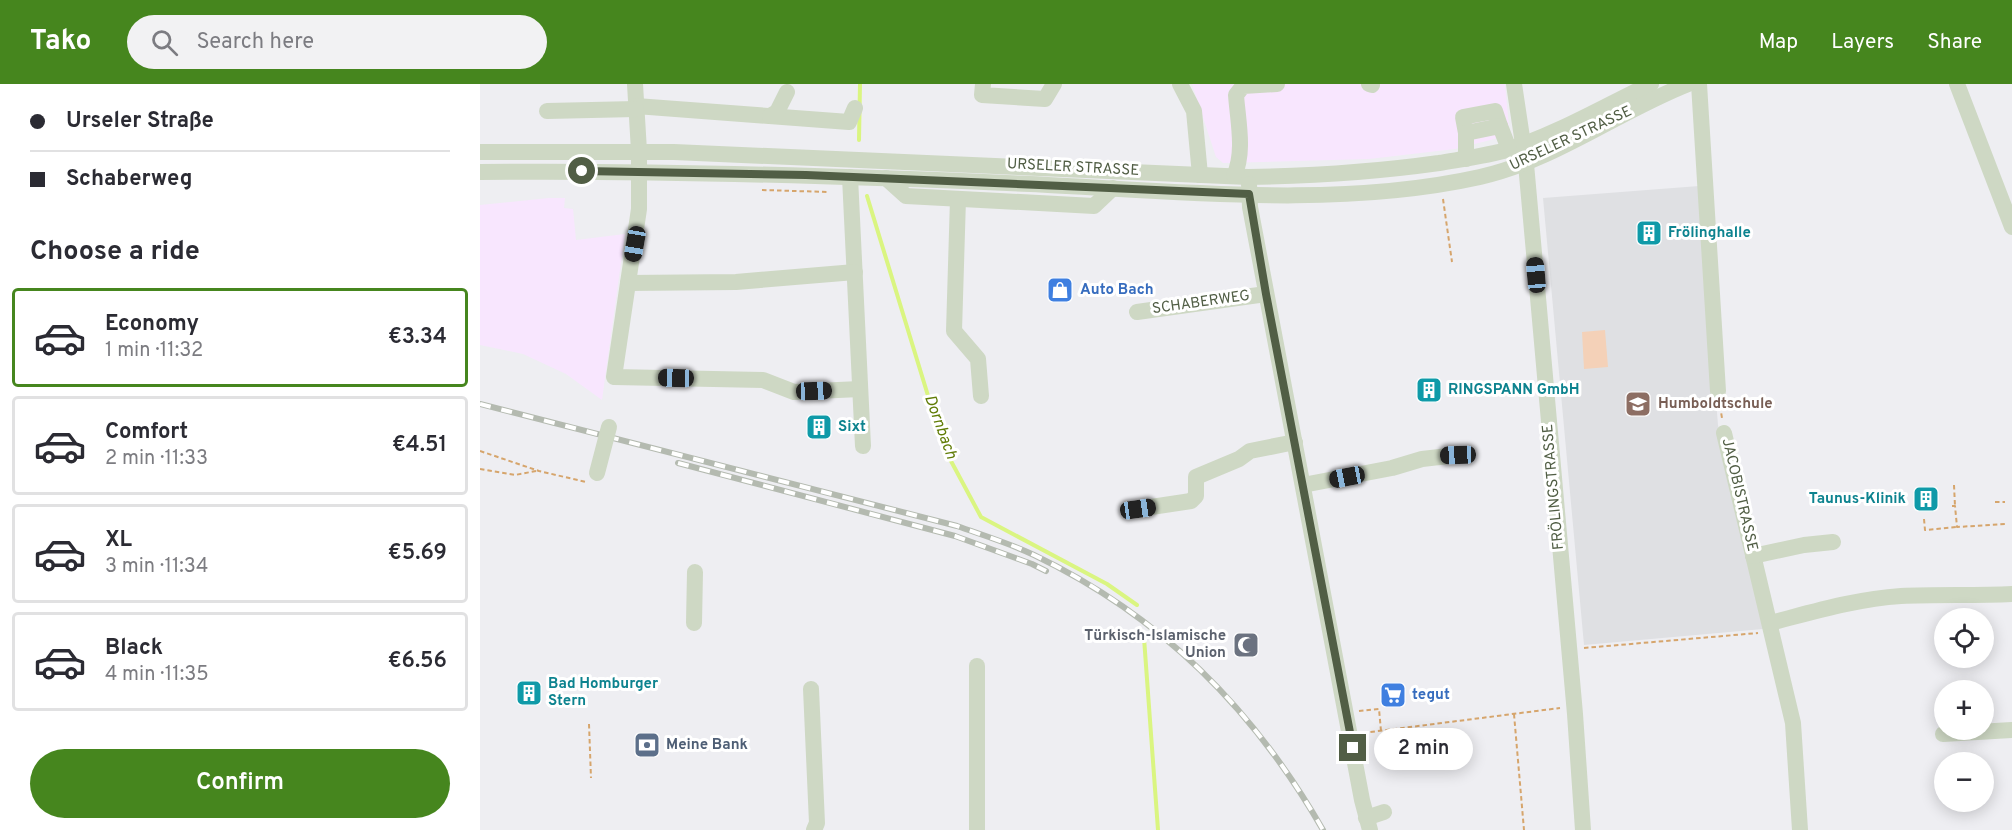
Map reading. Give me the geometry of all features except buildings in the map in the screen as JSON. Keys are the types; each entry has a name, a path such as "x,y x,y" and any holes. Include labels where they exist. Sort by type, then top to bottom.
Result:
{"street":[{"path":"635,84 639,151 638,223 614,377 763,380 794,392 860,389"},
{"path":"983,84 982,94 1045,99 1054,84"},
{"path":"1180,84 1194,111 1200,175"},
{"name":"SCHABERWEG","path":"1276,84 1243,86 1236,95 1239,167 1249,194 1266,294 1368,824"},
{"name":"URSELER STRASSE","path":"480,152 639,151 1241,177 1327,175 1466,159 1515,147 1651,84"},
{"name":"URSELER STRASSE","path":"480,172 639,171 886,178 1249,194 1367,193 1410,189 1479,177 1526,164 1688,84"},
{"path":"1699,84 1718,391"},
{"path":"1957,84 2012,227"},
{"path":"1514,87 1515,147"},
{"path":"1514,87 1503,95 1498,119 1515,147"},
{"path":"770,116 777,112 788,92"},
{"path":"547,111 636,107 849,122 855,108"},
{"path":"1466,159 1466,133 1463,117 1498,119"},
{"name":"FRÖLINGSTRASSE","path":"1515,147 1526,164 1575,706 1583,830"},
{"path":"850,177 863,446"},
{"path":"886,178 906,196 1094,206 1113,188"},
{"path":"958,199 954,332 978,359 981,396"},
{"path":"628,283 736,282 855,272"},
{"name":"SCHABERWEG","path":"1137,312 1266,294"},
{"path":"597,473 609,427"},
{"name":"JACOBISTRASSE","path":"1724,433 1793,723 1800,830"},
{"path":"1138,509 1191,501 1196,496 1196,477 1239,459 1250,451 1295,442"},
{"path":"1303,485 1392,468 1422,459 1458,455"},
{"path":"1753,556 1804,545 1833,542"},
{"path":"694,572 694,623"},
{"path":"1770,627 1831,607 1901,596 2012,594"},
{"path":"977,666 977,830"},
{"path":"811,689 817,824 814,830"},
{"path":"1994,731 2012,730"},
{"path":"1368,824 1384,812"}],"path":[{"path":"1443,196 1452,262"},
{"name":"JACOBISTRASSE","path":"1718,391 1724,433"},
{"path":"480,451 584,483 597,473"},
{"path":"480,469 515,475 539,471"},
{"path":"1954,485 1953,506 1957,527"},
{"path":"1995,502 2005,502"},
{"path":"1924,519 1925,530 2005,524"},
{"path":"1570,650 1770,627"},
{"path":"1350,735 1575,706"},
{"path":"1346,712 1379,709 1381,731"},
{"path":"1514,714 1524,830"},
{"path":"589,724 591,778"}],"shaded area":[{"path":"1192,84 1505,84 1509,126 1508,131 1502,137 1455,149 1369,159 1223,163 1216,157"},
{"name":"Humboldtschule","path":"1699,186 1718,425 1763,629 1584,645 1543,198"},
{"path":"565,198 564,208 573,209 576,240 625,234 602,400 566,374 523,354 480,345 480,205"},
{"path":"1605,330 1608,367 1584,369 1582,332"}],"waterway":[{"name":"Dornbach","path":"859,140 860,84"},
{"name":"Dornbach","path":"867,196 944,448 981,517 1107,584 1137,605"},
{"name":"Dornbach","path":"1144,638 1158,830"}],"railway":[{"path":"480,404 957,526 1034,555 1080,579 1123,607 1163,637 1200,670 1234,705 1266,744 1296,786 1323,830"},
{"path":"678,463 955,536 1046,571"}],"place":[{"name":"Frölinghalle","path":"1649,233"},
{"name":"Auto Bach","path":"1060,290"},
{"name":"RINGSPANN GmbH","path":"1429,390"},
{"name":"Humboldtschule","path":"1638,404"},
{"name":"Sixt","path":"819,427"},
{"name":"Taunus-Klinik","path":"1926,499"},
{"name":"Türkisch-Islamische Union","path":"1246,645"},
{"name":"Bad Homburger Stern","path":"529,693"},
{"name":"tegut","path":"1393,695"},
{"name":"Meine Bank","path":"647,745"}],"route":[{"path":"582,171 806,175 1249,194 1353,748"}]}
